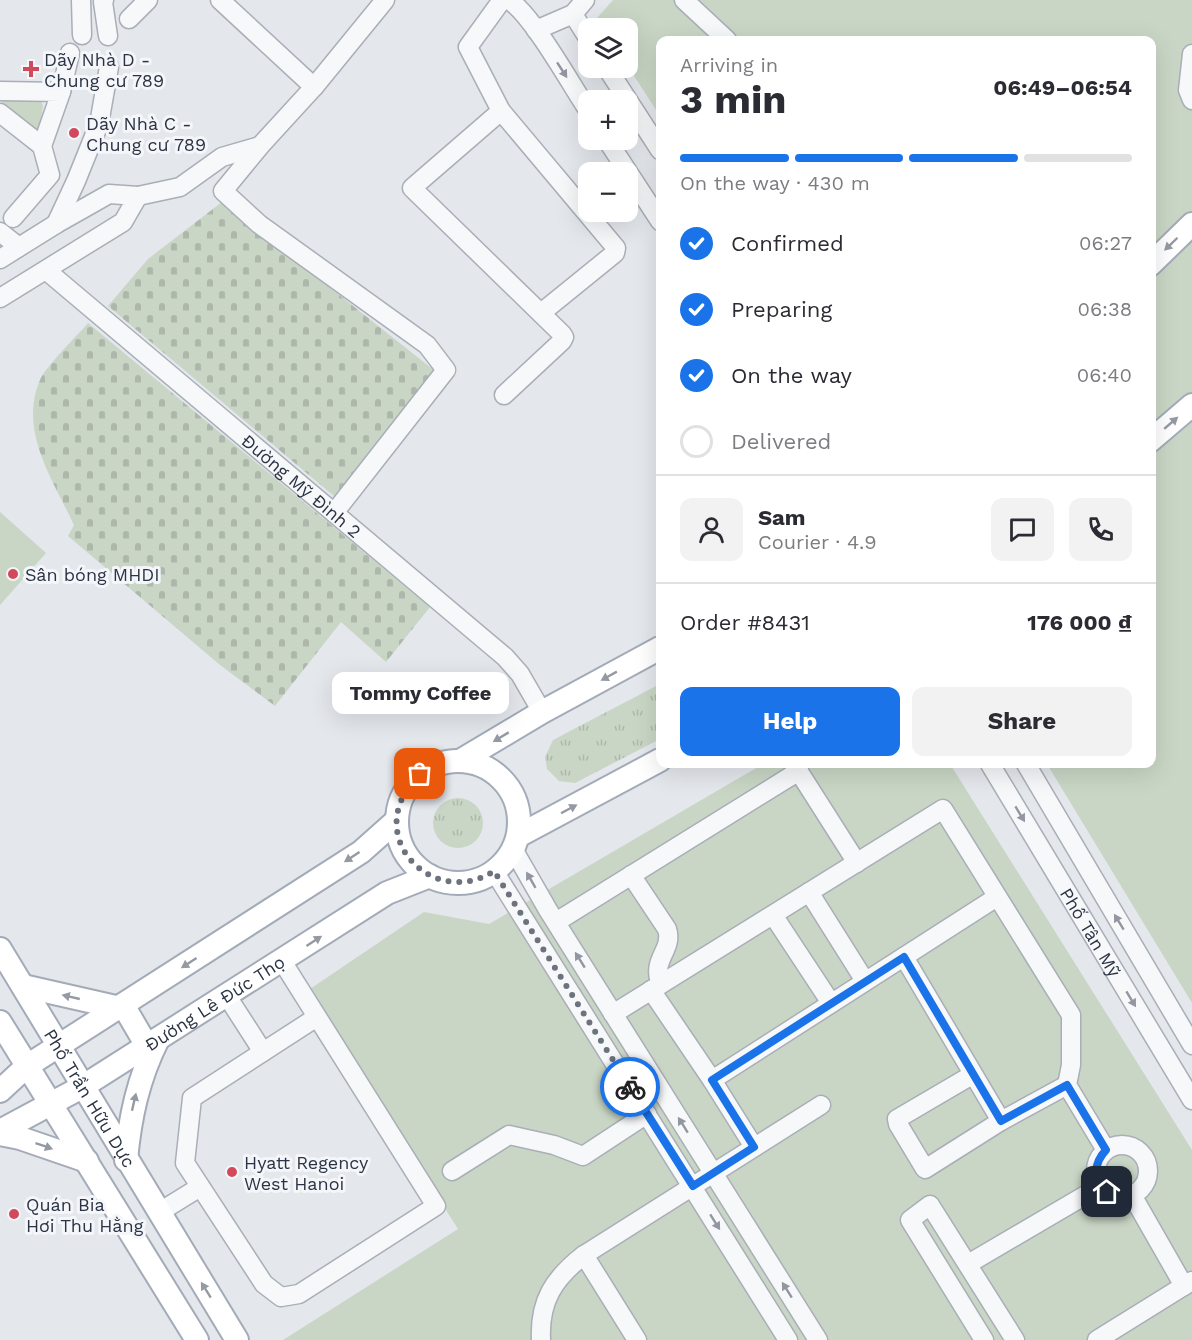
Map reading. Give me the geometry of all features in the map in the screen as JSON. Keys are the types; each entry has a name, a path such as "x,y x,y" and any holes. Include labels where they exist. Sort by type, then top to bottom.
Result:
{"main road":[{"path":"1156,259 1192,224"},
{"path":"1156,436 1192,405"},
{"path":"460,761 486,768 499,777 510,790 519,820 515,843 501,866 484,878 466,883 447,882 430,876 412,862 400,842 397,820 400,802 409,787 420,774 436,766 460,761 542,712 656,650"},
{"path":"515,843 656,762"},
{"path":"0,1091 27,1066 361,852 397,820"},
{"name":"Đường Lê Đức Thọ","path":"0,1133 82,1087 153,1043 387,893 430,876"},
{"name":"Phố Trần Hữu Dực","path":"0,949 237,1340"},
{"path":"23,986 122,1006 153,1043 142,1073 130,1120 130,1166 105,1190"},
{"name":"Phố Trần Hữu Dực","path":"0,1022 197,1340"},
{"path":"0,1133 87,1161"}],"street":[{"path":"81,0 82,35"},
{"path":"104,0 108,36"},
{"path":"129,19 148,0"},
{"path":"220,0 314,87"},
{"path":"334,513 446,370 427,345 260,224 223,191 314,87 384,0"},
{"path":"502,0 468,46 501,111 616,248 615,253 541,313"},
{"path":"509,0 517,5 536,30 578,95"},
{"path":"684,0 723,36"},
{"path":"536,30 579,7"},
{"path":"13,218 50,175 42,146 61,92 70,53"},
{"path":"1192,54 1188,90 1192,100"},
{"path":"56,224 99,124 109,67"},
{"path":"613,78 656,144"},
{"path":"0,91 61,92"},
{"path":"501,111 412,188 564,338 504,395"},
{"path":"0,113 42,146"},
{"path":"0,259 109,194 138,196 180,187 222,157 260,146"},
{"path":"614,150 656,215"},
{"path":"0,298 123,222 138,196"},
{"path":"0,232 19,247"},
{"name":"Đường Mỹ Đình 2","path":"47,271 505,657 520,674 542,712"},
{"path":"556,922 794,768"},
{"path":"797,768 857,863"},
{"name":"Phố Tân Mỹ","path":"992,768 1192,1100"},
{"name":"Phố Tân Mỹ","path":"1028,768 1192,1045"},
{"path":"614,1014 944,809 1071,1015 1071,1065 1067,1085 1106,1150"},
{"path":"515,843 556,922 818,1340"},
{"path":"494,871 788,1340"},
{"path":"631,875 667,928 669,937 657,969 656,987 754,1147"},
{"path":"809,892 866,981"},
{"path":"712,1080 997,897"},
{"path":"773,915 831,1003"},
{"path":"904,957 1001,1121"},
{"path":"282,961 317,1017 435,1206 299,1294 282,1297 264,1284 185,1163 192,1098 317,1017"},
{"path":"227,996 262,1052"},
{"path":"972,1075 897,1119 925,1169 1001,1121 1067,1085"},
{"path":"541,1340 543,1308 566,1268 821,1105"},
{"path":"452,1171 509,1135 583,1156 647,1114"},
{"path":"1123,1145 1132,1147 1145,1158 1148,1175 1145,1184 1132,1195 1115,1196 1101,1186 1096,1171 1097,1163 1106,1150 1123,1145"},
{"path":"968,1264 1101,1186"},
{"path":"158,1213 200,1187"},
{"path":"1096,1340 1188,1283 1132,1195"},
{"path":"984,1340 910,1218 931,1205 1015,1340"},
{"path":"584,1255 637,1340"}],"green space":[{"path":"613,0 1192,0 1192,1003 1049,768 1156,768 1156,36 656,36 656,110 635,78 638,78 638,18 597,18"},
{"path":"3,99 41,101 43,106 39,130 36,132 2,103"},
{"path":"222,202 435,371 335,497 108,306 148,259"},
{"path":"88,323 430,607 386,662 341,622 275,706 220,665 68,536 74,525 41,454 33,417 34,399 43,374"},
{"name":"Sân bóng MHDI","path":"0,512 46,553 0,605"},
{"path":"656,686 656,741 575,783 559,781 547,769 545,757 553,740"},
{"path":"756,768 953,768 1192,1150 1192,1340 283,1340 458,1229 307,991 424,912 489,924"},
{"path":"458,798 467,800 478,809 483,823 481,832 472,843 458,848 449,846 438,837 433,823 435,814 444,803"}],"way so far":[{"path":"420,774 400,802 397,820 400,842 412,862 430,876 447,882 466,883 484,878 494,871 630,1087"}],"place":[{"name":"Dãy Nhà D - Chung cư 789","path":"31,69"},
{"name":"Dãy Nhà C - Chung cư 789","path":"74,133"},
{"name":"Sân bóng MHDI","path":"13,574"},
{"name":"Tommy Coffee","path":"420,774"},
{"name":"Hyatt Regency West Hanoi","path":"232,1172"},
{"name":"Quán Bia Hơi Thu Hằng","path":"14,1214"}],"route":[{"path":"630,1087 693,1186 754,1147 712,1080 904,957 1001,1121 1067,1085 1106,1150 1097,1163 1096,1171 1097,1179 1107,1192"}]}
